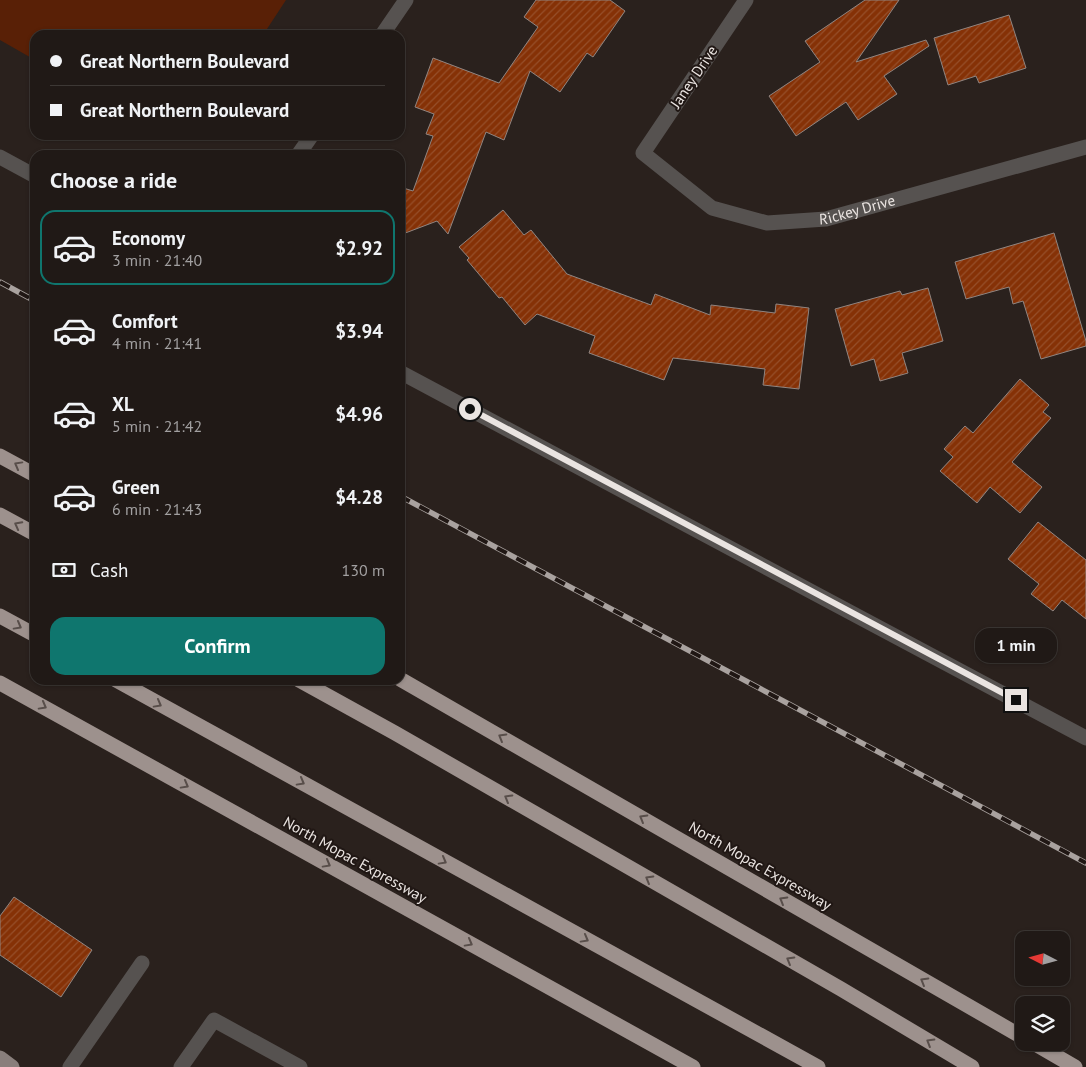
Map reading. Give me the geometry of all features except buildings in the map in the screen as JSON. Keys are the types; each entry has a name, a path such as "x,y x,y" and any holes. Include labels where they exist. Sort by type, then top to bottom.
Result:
{"highway":[{"path":"0,456 30,472"},
{"path":"0,515 30,531"},
{"path":"0,616 30,632"},
{"name":"North Mopac Expressway","path":"405,682 1015,1033"},
{"name":"North Mopac Expressway","path":"0,683 693,1067"},
{"path":"125,685 818,1067"},
{"path":"308,685 396,733 815,974 972,1067"},
{"path":"1040,1051 1062,1067"},
{"path":"1047,1051 1075,1067"}],"main road":[{"path":"0,1058 12,1067"}],"street":[{"path":"385,30 406,0"},
{"name":"Janey Drive","path":"643,153 746,0"},
{"name":"Rickey Drive","path":"643,153 712,208 767,223 826,219 1086,146"},
{"path":"0,157 30,173"},
{"path":"405,375 1086,738"},
{"path":"70,1067 142,963"},
{"path":"181,1067 214,1020 300,1067"}],"shaded area":[{"path":"0,0 286,0 266,30 30,30 30,57 0,40"}],"railway":[{"path":"0,282 30,298"},
{"path":"405,499 1086,863"}],"route":[{"path":"470,409 1016,700"}]}
